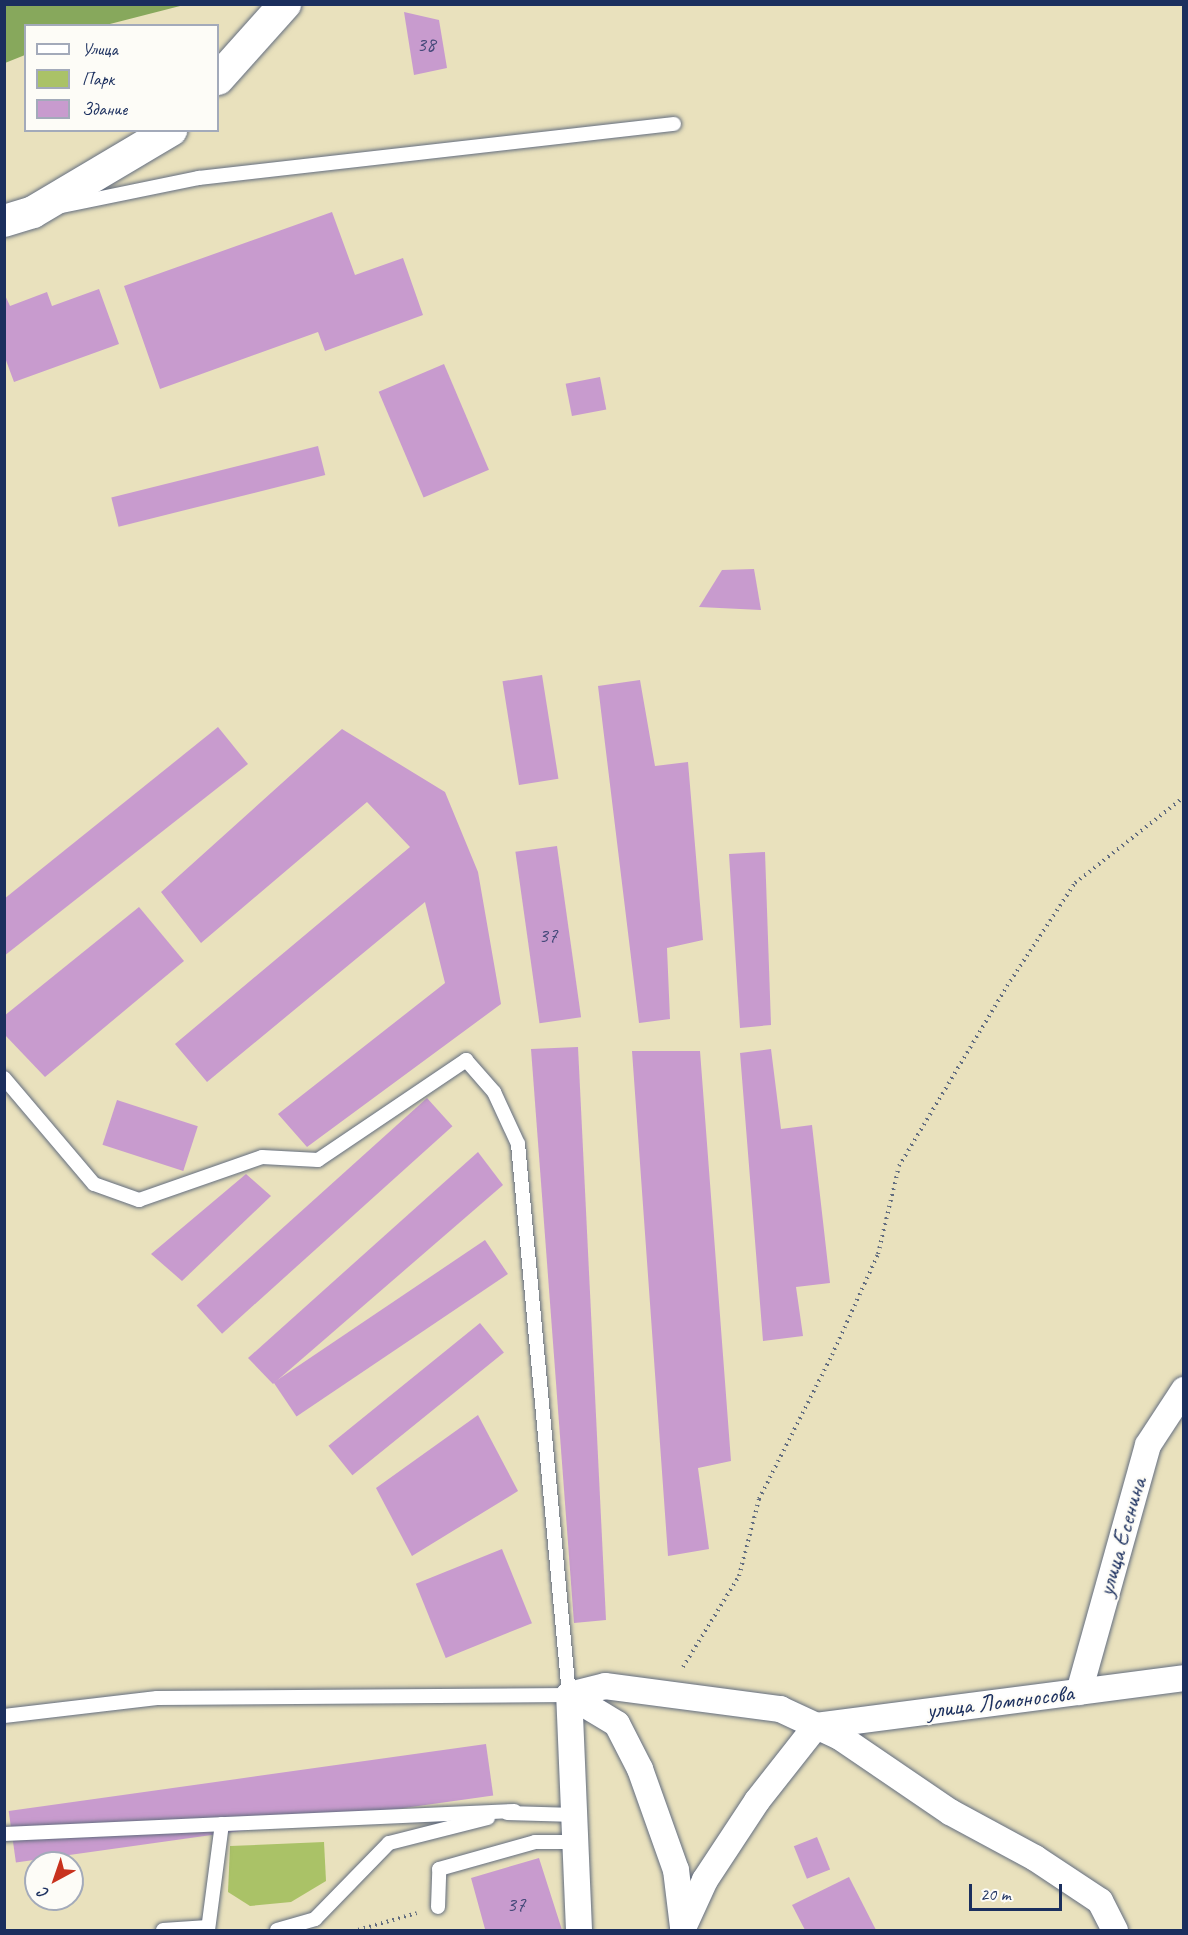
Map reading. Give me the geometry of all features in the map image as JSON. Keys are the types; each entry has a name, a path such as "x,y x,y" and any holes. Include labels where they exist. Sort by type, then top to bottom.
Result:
{"street":[{"path":"219,78 285,4"},
{"path":"19,216 167,132"},
{"name":"улица Есенина","path":"1079,1692 1148,1445 1184,1390"},
{"name":"улица Ломоносова","path":"816,1726 1184,1678"},
{"path":"569,1695 605,1686 780,1709 840,1737 950,1812 1035,1858 1100,1901 1115,1930"},
{"path":"569,1695 576,1815 579,1930"},
{"path":"569,1695 616,1724 640,1769 676,1870 683,1929"},
{"path":"683,1929 705,1880 731,1840 816,1726"}],"lane":[{"path":"19,216 199,178 674,124"},
{"path":"4,1078 94,1184 139,1200 262,1157 318,1160 466,1060 494,1092 518,1144 569,1695 157,1698 4,1716"},
{"path":"4,1834 514,1811 576,1815"},
{"path":"277,1930 315,1919 389,1844 514,1811"},
{"path":"163,1930 208,1929 222,1824"},
{"path":"438,1906 440,1869 535,1842 577,1842"}],"path":[{"path":"652,1693 685,1666 739,1576 759,1499 832,1355 878,1254 898,1166 1007,986 1076,883 1184,797"},
{"path":"358,1930 438,1906"}],"green space":[{"path":"5,4 184,4 110,24 24,24 24,55 5,63"},
{"path":"324,1842 326,1881 291,1902 250,1906 228,1892 230,1846"}],"building":[{"path":"404,12 439,20 447,68 414,75"},
{"path":"332,212 355,275 403,258 423,315 325,351 318,332 160,389 124,286"},
{"path":"99,289 119,344 14,382 4,355 4,293 10,306 47,292 52,306"},
{"path":"444,364 489,470 424,498 379,392"},
{"path":"600,377 606,409 572,416 566,384"},
{"path":"318,446 325,475 119,527 111,498"},
{"path":"754,569 761,610 699,607 722,570"},
{"path":"542,675 558,779 519,785 502,681"},
{"path":"640,680 655,766 688,762 703,940 667,948 670,1019 639,1023 598,686"},
{"path":"218,727 248,764 4,956 4,899"},
{"path":"342,729 445,792 478,872 501,1004 307,1147 278,1114 445,983 425,902 207,1082 175,1044 410,847 367,802 201,943 161,892"},
{"path":"557,846 581,1017 539,1023 515,852"},
{"path":"765,852 771,1025 740,1028 729,854"},
{"path":"139,907 184,961 45,1077 4,1034 4,1016"},
{"path":"578,1047 606,1620 574,1623 531,1049"},
{"path":"771,1049 781,1129 812,1125 830,1283 796,1287 803,1336 763,1341 740,1053"},
{"path":"632,1051 700,1051 731,1461 698,1468 709,1549 668,1556"},
{"path":"427,1098 452,1126 222,1334 197,1305"},
{"path":"117,1100 198,1126 183,1171 102,1145"},
{"path":"478,1152 503,1185 273,1384 248,1358"},
{"path":"246,1174 271,1196 182,1281 151,1254"},
{"path":"485,1240 508,1274 297,1417 274,1383"},
{"path":"480,1323 504,1353 352,1475 328,1446"},
{"path":"478,1415 518,1491 412,1556 376,1488"},
{"path":"502,1549 532,1623 446,1658 416,1584"},
{"path":"486,1744 493,1795 84,1853 84,1851 24,1851 24,1861 16,1863 9,1811"},
{"path":"817,1837 830,1869 807,1879 794,1846"},
{"path":"539,1858 562,1930 481,1930 485,1929 471,1878"},
{"path":"849,1877 876,1930 805,1930 792,1905"}]}
